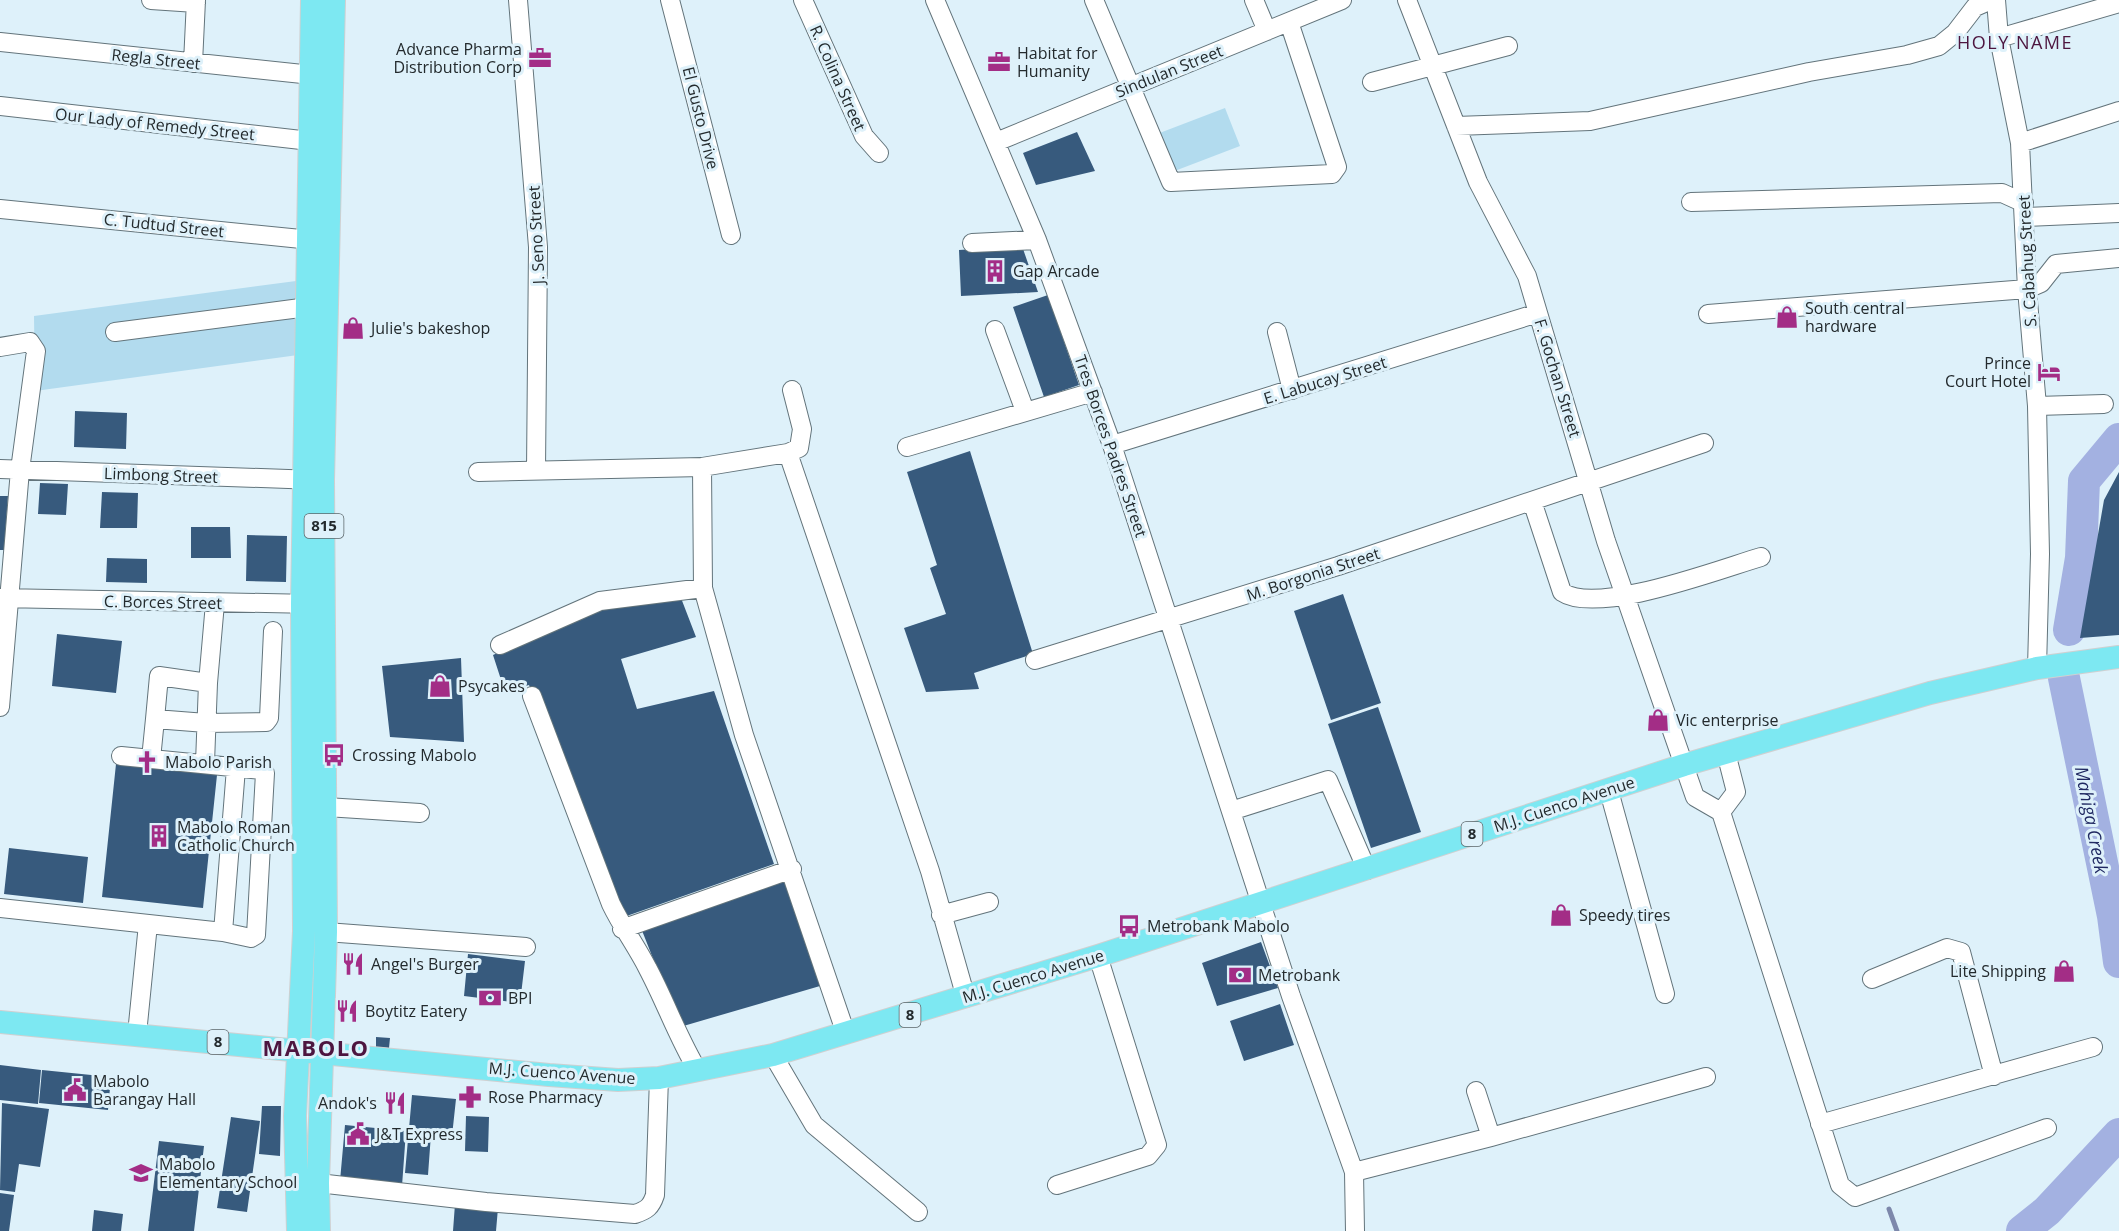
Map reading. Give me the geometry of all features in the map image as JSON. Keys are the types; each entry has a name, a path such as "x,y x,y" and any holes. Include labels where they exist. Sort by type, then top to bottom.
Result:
{"main road":[{"name":"815","path":"312,0 310,141 318,241 308,307 314,480 326,604 326,932 318,1183 319,1231"},
{"name":"815","path":"298,1231 296,1116 304,931 302,604 314,480 318,241 334,0"},
{"name":"8","path":"2044,667 2119,657"},
{"name":"M.J. Cuenco Avenue","path":"0,1022 549,1075 618,1080 659,1078 773,1055 846,1034 1366,870 1684,765 1930,693 2044,667"}],"street":[{"path":"151,0 196,2 193,63"},
{"name":"J. Seno Street","path":"518,0 538,247 536,471"},
{"name":"El Gusto Drive","path":"670,0 731,235"},
{"name":"R. Colina Street","path":"803,0 864,136 879,153"},
{"name":"Tres Borces Padres Street","path":"935,0 1037,240 1112,445 1306,1042 1354,1172 1355,1231"},
{"path":"1094,0 1171,182 1332,174 1337,167 1289,22"},
{"path":"1254,0 1267,31"},
{"name":"Sindulan Street","path":"996,142 1342,0"},
{"name":"F. Gochan Street","path":"1407,0 1478,182 1527,276 1624,597 1695,797 1721,812"},
{"path":"1456,126 1590,121 1809,72 1907,56 1939,46 1955,33 1975,7 1990,0"},
{"name":"S. Cabahug Street","path":"1996,0 1999,38 2020,143 2027,289 2037,406 2044,667"},
{"path":"1999,38 2119,3"},
{"name":"Regla Street","path":"0,42 312,75"},
{"path":"1372,82 1508,46"},
{"name":"Our Lady of Remedy Street","path":"0,106 310,141"},
{"path":"2020,143 2119,111"},
{"path":"1691,202 2002,193 2024,210 2119,213"},
{"name":"C. Tudtud Street","path":"0,209 318,241"},
{"path":"972,243 1037,240"},
{"path":"1708,314 2027,289 2041,283 2056,264 2119,258"},
{"path":"116,332 308,307"},
{"name":"E. Labucay Street","path":"1112,445 1538,313"},
{"path":"995,330 1025,411"},
{"path":"1277,332 1292,390"},
{"path":"0,347 30,342 36,351 5,598 0,707"},
{"path":"478,472 702,467 788,453 799,448 802,429 792,390"},
{"path":"907,447 1093,392"},
{"path":"2037,406 2104,404"},
{"name":"M. Borgonia Street","path":"1035,660 1170,620 1704,443"},
{"path":"788,453 930,871 966,998"},
{"path":"702,467 704,588 744,735 792,869 846,1034"},
{"name":"Limbong Street","path":"0,469 314,480"},
{"path":"1532,501 1562,592 1571,598 1624,597 1761,557"},
{"path":"500,645 600,601 704,588"},
{"name":"C. Borces Street","path":"5,598 326,604"},
{"path":"205,763 208,683 215,603"},
{"path":"155,719 206,723 266,722 269,718 273,631"},
{"path":"151,759 159,676 208,683"},
{"path":"532,696 622,929 646,966 679,1039 698,1071"},
{"path":"1725,753 1736,792 1721,812 1840,1185 1854,1197 2047,1128"},
{"path":"0,908 224,932 251,938 256,935 265,773 262,770 205,763 121,756"},
{"path":"224,932 236,768"},
{"path":"1231,811 1328,780 1366,870"},
{"path":"1610,791 1665,994"},
{"path":"326,807 420,813"},
{"path":"622,929 792,869"},
{"path":"941,915 989,902"},
{"path":"137,1034 148,924"},
{"path":"326,932 526,947"},
{"path":"1872,979 1947,948 1961,952 1994,1076"},
{"path":"1057,1185 1148,1156 1157,1145 1098,956"},
{"path":"1820,1124 2093,1047"},
{"path":"773,1055 814,1125 918,1212"},
{"path":"1354,1172 1491,1137 1706,1077"},
{"path":"318,1183 497,1203 635,1214 645,1211 652,1205 655,1195 659,1078"},
{"path":"1476,1091 1491,1137"}],"shaded area":[{"path":"1225,108 1240,146 1172,172 1157,134"},
{"path":"296,281 298,355 35,391 34,316"}],"building":[{"path":"1077,132 1095,171 1036,185 1023,153"},
{"name":"Gap Arcade","path":"1022,246 1038,292 961,296 959,250"},
{"path":"1048,295 1079,385 1044,397 1013,307"},
{"path":"75,411 127,413 126,449 74,447"},
{"path":"970,451 1033,654 974,673 979,689 926,692 904,628 946,614 930,568 937,565 907,472"},
{"path":"2119,472 2119,635 2080,638 2104,500"},
{"path":"40,483 68,484 66,515 38,514"},
{"path":"102,492 138,493 137,528 100,528"},
{"path":"0,496 8,496 4,550 0,550"},
{"path":"191,527 230,527 231,558 191,558"},
{"path":"247,535 287,536 286,582 246,581"},
{"path":"107,558 147,559 147,583 106,582"},
{"path":"1343,594 1381,703 1331,720 1294,611"},
{"path":"681,598 696,637 621,659 637,709 714,691 774,864 621,918 529,685 505,692 493,655 601,606"},
{"path":"57,634 122,641 116,693 52,686"},
{"path":"461,658 464,742 390,737 382,666"},
{"path":"1378,707 1421,832 1371,848 1328,724"},
{"name":"Mabolo Roman Catholic Church","path":"116,764 217,775 203,908 102,897"},
{"path":"9,848 88,857 83,903 4,894"},
{"path":"785,881 820,986 680,1027 641,928"},
{"name":"Metrobank","path":"1261,942 1278,988 1217,1006 1202,963"},
{"path":"468,954 525,961 520,1003 464,996"},
{"path":"1280,1004 1294,1045 1244,1061 1230,1021"},
{"path":"376,1037 390,1038 389,1048 376,1047"},
{"path":"0,1065 41,1070 38,1104 0,1100"},
{"name":"Mabolo Barangay Hall","path":"42,1070 111,1077 108,1110 39,1103"},
{"path":"412,1095 456,1099 452,1136 431,1134 428,1175 405,1173"},
{"path":"2,1103 49,1109 40,1167 19,1164 15,1192 0,1190"},
{"path":"262,1106 281,1106 280,1156 259,1154"},
{"path":"466,1116 489,1117 488,1152 465,1151"},
{"path":"231,1117 260,1121 247,1212 217,1208"},
{"path":"345,1125 406,1131 402,1186 340,1181"},
{"path":"159,1141 204,1146 194,1231 148,1231"},
{"path":"0,1193 14,1195 9,1231 0,1231"},
{"path":"455,1204 498,1208 496,1231 453,1231"},
{"path":"94,1210 123,1214 121,1231 92,1231"}],"waterway":[{"name":"Mahiga Creek","path":"2069,630 2081,558 2084,481 2119,439"},
{"name":"Mahiga Creek","path":"2064,678 2113,916 2119,962"},
{"name":"Mahiga Creek","path":"2022,1231 2047,1211 2119,1134"},
{"path":"1889,1209 1897,1231"}],"place":[{"name":"Advance Pharma Distribution Corp","path":"540,58"},
{"name":"Habitat for Humanity","path":"999,62"},
{"name":"Gap Arcade","path":"995,271"},
{"name":"South central hardware","path":"1787,317"},
{"name":"Julie's bakeshop","path":"353,328"},
{"name":"Prince Court Hotel","path":"2049,372"},
{"name":"Psycakes","path":"440,686"},
{"name":"Vic enterprise","path":"1658,720"},
{"name":"Crossing Mabolo","path":"334,755"},
{"name":"Mabolo Parish","path":"147,762"},
{"name":"Mabolo Roman Catholic Church","path":"159,836"},
{"name":"Speedy tires","path":"1561,915"},
{"name":"Metrobank Mabolo","path":"1129,926"},
{"name":"Angel's Burger","path":"353,964"},
{"name":"Lite Shipping","path":"2064,971"},
{"name":"Metrobank","path":"1240,975"},
{"name":"BPI","path":"490,998"},
{"name":"Boytitz Eatery","path":"347,1011"},
{"name":"Mabolo Barangay Hall","path":"75,1090"},
{"name":"Rose Pharmacy","path":"470,1097"},
{"name":"Andok's","path":"395,1103"},
{"name":"J&T Express","path":"358,1134"},
{"name":"Mabolo Elementary School","path":"141,1173"}],"district":[{"name":"HOLY NAME","path":"2015,43"},
{"name":"MABOLO","path":"316,1048"}]}
